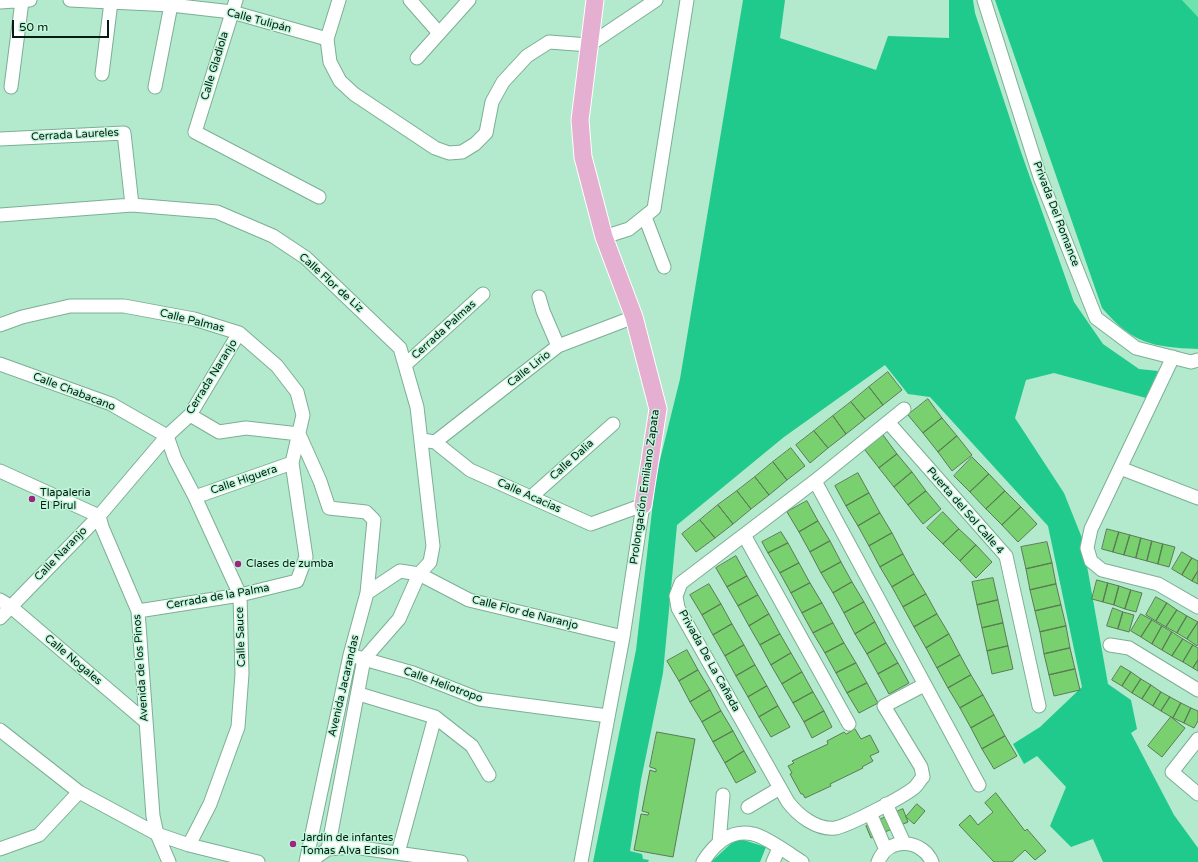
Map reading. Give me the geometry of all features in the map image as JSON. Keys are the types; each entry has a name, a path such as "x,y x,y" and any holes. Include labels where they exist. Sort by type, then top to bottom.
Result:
{"main road":[{"name":"Prolongación Emiliano Zapata","path":"595,0 580,120 583,157 604,237 634,317 658,409 643,505"}],"street":[{"path":"0,2 26,0 11,87"},
{"name":"Calle Tulipán","path":"70,0 171,5 234,6 327,40"},
{"path":"339,0 327,40 330,62 340,81 366,102 435,148 448,153 462,152 475,144 486,133 492,102 503,82 527,56 549,42 589,45 656,0"},
{"path":"410,0 439,33"},
{"path":"416,58 469,0"},
{"path":"604,237 629,229 654,209 687,0"},
{"name":"Privada Del Romance","path":"984,0 1040,177 1096,318 1136,348 1191,362 1198,360"},
{"path":"102,74 111,2"},
{"path":"155,87 171,5"},
{"name":"Calle Gladiola","path":"234,6 195,132 318,197"},
{"name":"Cerrada Laureles","path":"0,139 124,133 132,205"},
{"name":"Calle Flor de Liz","path":"0,215 132,205 217,212 274,236 306,258 400,348 417,407 433,546 430,562 418,574"},
{"path":"645,217 664,267"},
{"name":"Cerrada Palmas","path":"405,365 483,294"},
{"path":"539,297 543,311 558,346"},
{"name":"Calle Palmas","path":"0,325 22,317 70,306 124,306 194,319 239,333 277,366 297,392 303,415 292,463"},
{"name":"Calle Lirio","path":"435,442 558,346 634,317"},
{"name":"Cerrada Naranjo","path":"167,436 190,415 239,333"},
{"path":"1173,357 1091,529 1087,548 1091,561 1102,570 1158,584 1198,607"},
{"name":"Calle Chabacano","path":"0,364 111,404 167,436"},
{"name":"Privada De La Cañada","path":"904,409 815,482 681,583 676,596 678,608 788,802 799,816 821,826 835,828 870,813 915,787 922,777 921,767 884,706 924,685"},
{"path":"190,415 219,432 246,428 299,434"},
{"name":"Puerta del Sol Calle 4","path":"888,422 1006,556 1039,706"},
{"name":"Calle Dalia","path":"531,497 613,424"},
{"name":"Avenida Jacarandas","path":"299,434 320,481 329,508 366,512 374,520 367,593 350,655 307,862"},
{"name":"Calle Sauce","path":"167,436 176,459 240,595 242,674 238,727 210,804 189,845"},
{"name":"Calle Naranjo","path":"0,618 5,603 98,516 167,436"},
{"name":"Calle Acacias","path":"422,440 435,442 470,470 591,524 643,505"},
{"name":"Calle Higuera","path":"195,497 292,463"},
{"name":"Cerrada de la Palma","path":"138,611 240,595 297,581 306,557 292,463"},
{"path":"1120,468 1198,498"},
{"path":"0,471 98,516"},
{"path":"815,482 924,685 980,785"},
{"name":"Prolongación Emiliano Zapata","path":"581,862 623,637 643,505"},
{"name":"Avenida de los Pinos","path":"98,516 138,611 153,816 156,834 169,862"},
{"path":"744,535 849,724"},
{"name":"Calle Flor de Naranjo","path":"367,593 400,571 418,574 469,600 623,637"},
{"name":"Avenida Jacarandas","path":"328,849 359,694 364,659 398,619 418,574"},
{"name":"Calle Nogales","path":"5,603 145,720"},
{"path":"1110,645 1129,648 1198,690"},
{"name":"Calle Heliotropo","path":"350,655 413,673 479,699 608,716"},
{"path":"359,694 435,717 472,746 489,775"},
{"path":"398,853 435,717"},
{"path":"0,730 79,792 156,834 189,845 258,862"},
{"path":"1198,739 1172,772 1198,794"},
{"path":"748,807 780,788"},
{"path":"0,849 39,835 79,792"},
{"path":"719,843 723,795"},
{"path":"886,804 904,843"},
{"path":"870,813 886,850"},
{"path":"703,862 710,850 732,834 754,834 802,862"},
{"path":"878,862 886,850 895,845 904,843 914,844 923,848 929,855 932,862"},
{"path":"307,862 328,849 353,847 461,862"},
{"path":"773,862 779,848"}],"green space":[{"path":"743,0 785,0 780,38 876,70 888,36 949,38 949,0 973,0 975,13 1021,152 1074,302 1103,344 1139,369 1158,371 1146,398 1054,373 1026,380 1015,418 1064,493 1082,538 1108,684 1131,700 1137,729 1131,733 1174,815 1198,848 1198,862 1103,862 1093,839 1071,847 1050,826 1066,787 1037,756 1024,764 1013,744 1040,727 1082,687 1048,526 930,397 908,394 885,365 784,437 677,525 663,673 641,780 630,851 642,854 643,859 649,860 648,862 593,862 636,650 656,476 680,379"},
{"path":"995,0 1182,0 1198,17 1198,349 1168,347 1144,341 1124,329 1102,308"},
{"path":"1182,0 1198,0 1198,17"},
{"path":"737,838 766,847 760,862 711,862"}],"building":[{"path":"888,372 902,390 883,405 869,387"},
{"path":"869,387 883,405 865,419 851,402"},
{"path":"928,399 942,418 923,433 908,415"},
{"path":"851,402 865,419 846,434 833,416"},
{"path":"833,416 846,434 828,448 814,431"},
{"path":"942,418 957,436 938,452 923,433"},
{"path":"814,431 828,448 810,463 796,445"},
{"path":"883,435 897,454 879,468 865,450"},
{"path":"957,436 972,455 952,471 938,452"},
{"path":"791,448 805,466 787,480 773,462"},
{"path":"897,454 912,472 894,487 879,468"},
{"path":"972,457 989,474 970,492 954,476"},
{"path":"773,462 787,480 769,495 755,477"},
{"path":"912,472 926,491 908,505 894,487"},
{"path":"858,473 869,493 846,506 835,486"},
{"path":"989,474 1005,491 986,509 970,492"},
{"path":"755,477 769,495 751,509 737,491"},
{"path":"737,491 751,509 733,524 718,505"},
{"path":"926,491 941,509 923,524 908,505"},
{"path":"1005,491 1021,507 1002,525 986,509"},
{"path":"869,493 880,513 858,526 846,506"},
{"path":"807,501 818,521 799,532 787,512"},
{"path":"718,505 733,524 715,538 700,520"},
{"path":"1021,507 1037,524 1018,542 1002,525"},
{"path":"943,512 959,529 943,544 927,528"},
{"path":"880,513 892,533 869,546 858,526"},
{"path":"700,520 715,538 696,552 682,534"},
{"path":"818,521 830,541 810,552 799,532"},
{"path":"959,529 976,545 960,561 943,544"},
{"path":"1107,529 1119,532 1113,552 1102,549"},
{"path":"781,532 788,543 768,553 762,542"},
{"path":"1119,532 1130,535 1124,555 1113,552"},
{"path":"892,533 903,554 880,567 869,546"},
{"path":"1130,535 1141,538 1136,558 1124,555"},
{"path":"1141,538 1152,541 1147,561 1136,558"},
{"path":"830,541 841,562 821,573 810,552"},
{"path":"1152,541 1163,544 1158,564 1147,561"},
{"path":"1047,542 1052,563 1026,569 1021,547"},
{"path":"788,543 799,563 780,573 768,553"},
{"path":"1163,544 1175,547 1169,567 1158,564"},
{"path":"976,545 992,562 976,578 960,561"},
{"path":"1182,552 1192,558 1182,575 1172,569"},
{"path":"903,554 914,574 892,587 880,567"},
{"path":"736,556 747,576 727,587 716,568"},
{"path":"1192,558 1198,561 1198,571 1192,581 1182,575"},
{"path":"841,562 852,582 833,593 821,573"},
{"path":"799,563 810,583 791,593 780,573"},
{"path":"1052,563 1056,584 1030,590 1026,569"},
{"path":"1198,571 1198,584 1192,581"},
{"path":"914,574 926,594 903,607 892,587"},
{"path":"747,576 758,595 738,606 727,587"},
{"path":"993,578 998,600 977,605 972,582"},
{"path":"1097,580 1108,583 1103,602 1092,599"},
{"path":"852,582 864,602 844,613 833,593"},
{"path":"810,583 822,603 802,613 791,593"},
{"path":"1108,583 1119,586 1114,605 1103,602"},
{"path":"709,584 721,604 702,615 690,595"},
{"path":"1056,584 1061,605 1035,611 1030,590"},
{"path":"1119,586 1131,590 1125,609 1114,605"},
{"path":"1131,590 1142,593 1136,612 1125,609"},
{"path":"926,594 937,614 914,627 903,607"},
{"path":"758,595 769,614 749,626 738,606"},
{"path":"1156,597 1167,603 1156,621 1146,615"},
{"path":"998,600 1003,623 982,628 977,605"},
{"path":"864,602 875,622 855,634 844,613"},
{"path":"822,603 833,623 813,633 802,613"},
{"path":"1167,603 1177,610 1166,627 1156,621"},
{"path":"721,604 732,624 713,635 702,615"},
{"path":"1061,605 1066,626 1040,632 1035,611"},
{"path":"1113,608 1123,612 1118,629 1107,626"},
{"path":"1177,610 1187,616 1177,633 1166,627"},
{"path":"1123,612 1134,615 1129,632 1118,629"},
{"path":"769,614 780,634 760,645 749,626"},
{"path":"937,614 949,634 926,648 914,627"},
{"path":"1141,614 1152,620 1141,637 1131,631"},
{"path":"1187,616 1198,622 1187,639 1177,633"},
{"path":"1152,620 1162,626 1152,644 1141,637"},
{"path":"875,622 886,643 867,654 855,634"},
{"path":"1198,622 1198,644 1197,646 1187,639"},
{"path":"833,623 844,643 825,653 813,633"},
{"path":"1003,623 1008,646 987,651 982,628"},
{"path":"732,624 744,645 725,656 713,635"},
{"path":"1066,626 1070,648 1044,654 1040,632"},
{"path":"1162,626 1172,632 1162,650 1152,644"},
{"path":"1172,632 1183,639 1172,656 1162,650"},
{"path":"780,634 791,653 771,665 760,645"},
{"path":"949,634 960,655 937,668 926,648"},
{"path":"1183,639 1193,645 1183,662 1172,656"},
{"path":"844,643 856,663 836,673 825,653"},
{"path":"886,643 898,663 878,674 867,654"},
{"path":"744,645 755,665 736,676 725,656"},
{"path":"1193,645 1198,648 1198,660 1193,668 1183,662"},
{"path":"1008,646 1013,669 992,674 987,651"},
{"path":"1070,648 1075,669 1049,675 1044,654"},
{"path":"687,650 698,670 679,681 667,661"},
{"path":"791,653 802,672 782,684 771,665"},
{"path":"960,655 971,675 948,688 937,668"},
{"path":"1198,660 1198,671 1193,668"},
{"path":"856,663 867,683 847,693 836,673"},
{"path":"898,663 909,683 889,694 878,674"},
{"path":"755,665 767,686 748,697 736,676"},
{"path":"1121,666 1131,672 1122,686 1112,680"},
{"path":"1075,669 1080,690 1054,696 1049,675"},
{"path":"698,670 710,690 690,702 679,681"},
{"path":"802,672 813,692 793,703 782,684"},
{"path":"1131,672 1141,679 1132,693 1122,686"},
{"path":"971,675 983,695 960,708 948,688"},
{"path":"1141,679 1151,685 1142,699 1132,693"},
{"path":"867,683 878,703 859,713 847,693"},
{"path":"1151,685 1161,692 1153,706 1142,699"},
{"path":"767,686 778,706 759,717 748,697"},
{"path":"710,690 721,711 702,722 690,702"},
{"path":"813,692 824,711 804,722 793,703"},
{"path":"1161,692 1170,697 1161,711 1153,706"},
{"path":"983,695 994,715 971,728 960,708"},
{"path":"1170,697 1181,703 1173,718 1161,711"},
{"path":"1181,703 1191,708 1184,723 1173,718"},
{"path":"778,706 790,727 771,737 759,717"},
{"path":"1191,708 1198,711 1198,721 1194,728 1184,723"},
{"path":"721,711 733,731 713,742 702,722"},
{"path":"824,711 832,727 812,738 804,722"},
{"path":"994,715 1005,736 982,749 971,728"},
{"path":"1171,717 1185,728 1162,757 1148,746"},
{"path":"855,729 861,739 870,735 879,752 870,756 873,761 862,767 863,768 830,784 831,786 805,798 803,794 801,794 790,774 792,773 788,766 794,763 792,761 828,744 827,741 844,732 846,734"},
{"path":"733,731 744,751 725,763 713,742"},
{"path":"657,732 695,739 673,857 634,850 641,814 648,815 649,813 642,811 650,770 656,772 656,769 650,767"},
{"path":"1005,736 1017,756 994,769 982,749"},
{"path":"744,751 756,772 736,783 725,763"},
{"path":"996,793 1025,831 1027,829 1046,851 1035,860 1025,850 1012,862 994,862 959,825 970,815 978,825 993,812 985,803"},
{"path":"917,804 925,811 914,824 906,817"},
{"path":"903,809 908,822 871,838 866,826"}],"place":[{"name":"Tlapaleria El Pirul","path":"32,499"},
{"name":"Clases de zumba","path":"238,564"},
{"name":"Jardín de infantes Tomas Alva Edison","path":"293,844"}]}
